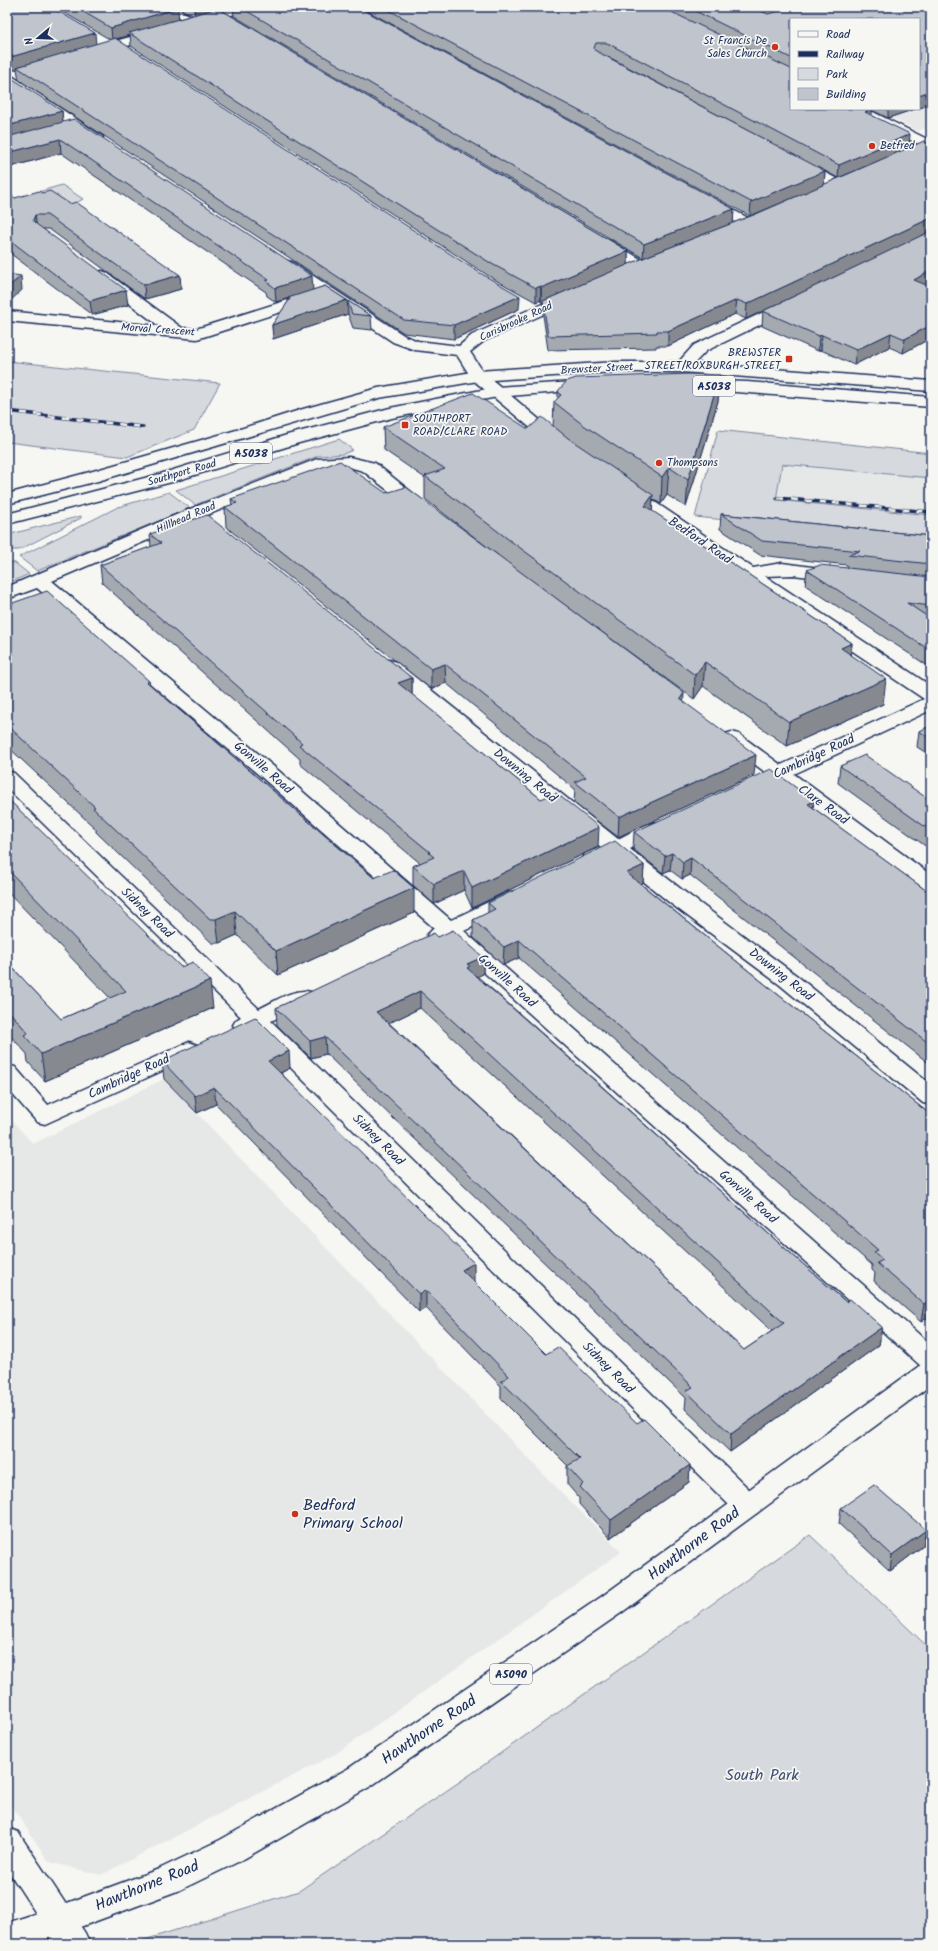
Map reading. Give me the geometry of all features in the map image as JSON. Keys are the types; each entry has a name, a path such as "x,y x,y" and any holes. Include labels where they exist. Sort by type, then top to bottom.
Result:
{"main road":[{"path":"164,7 194,22"},
{"path":"81,55 244,7"},
{"path":"220,14 233,22"},
{"path":"98,39 131,52"},
{"path":"7,78 22,72"},
{"path":"7,78 108,145"},
{"path":"859,110 930,145"},
{"path":"64,130 78,126"},
{"path":"909,153 930,145"},
{"path":"790,158 845,182 825,190"},
{"path":"696,195 749,224"},
{"path":"735,229 763,218"},
{"path":"593,237 642,266"},
{"path":"278,258 399,339 415,345 462,351 478,376 568,452"},
{"path":"628,272 656,261"},
{"path":"93,270 180,334"},
{"name":"Carisbrooke Road","path":"462,351 478,338 586,290"},
{"name":"Morval Crescent","path":"7,316 180,334 197,334 328,292"},
{"path":"682,367 700,348 804,298"},
{"path":"524,304 537,311"},
{"name":"Brewster Street","path":"478,376 616,367 682,367 931,386"},
{"name":"Southport Road","path":"7,498 92,477 239,435 309,412 378,393 478,376"},
{"name":"Brewster Street","path":"497,392 606,385"},
{"name":"A5038","path":"673,385 747,387 931,402"},
{"name":"Southport Road","path":"7,519 166,478 292,439 390,413 497,392"},
{"name":"Hillhead Road","path":"7,594 196,513 323,463 349,462 369,467 437,519"},
{"name":"Bedford Road","path":"614,483 931,695"},
{"path":"196,513 214,528"},
{"path":"751,574 762,570 778,569 854,577"},
{"name":"Gonville Road","path":"39,580 181,696 450,930 931,1360"},
{"name":"Downing Road","path":"377,656 682,902 788,980 931,1097"},
{"name":"Cambridge Road","path":"750,786 931,703"},
{"name":"Clare Road","path":"718,728 931,885"},
{"name":"Sidney Road","path":"7,777 256,1019 747,1505"},
{"path":"572,870 615,848 679,819"},
{"path":"422,943 529,891"},
{"path":"227,1032 320,989"},
{"name":"Cambridge Road","path":"7,1073 45,1116 205,1042"},
{"name":"Hawthorne Road","path":"7,1938 67,1932 230,1850 360,1777 611,1605 931,1371"},
{"path":"7,1842 67,1932"}],"shaded area":[{"path":"920,108 931,110 931,126 918,131 890,117 912,110 920,110"},
{"path":"782,464 931,478 931,515 776,500"},
{"name":"Bedford Primary School","path":"164,1079 545,1476 621,1552 337,1753 101,1875 49,1862 7,1798 7,1115 33,1144"}],"green space":[{"path":"62,185 83,199 58,214 7,201"},
{"path":"7,361 220,383 194,430 127,457 7,442"},
{"path":"718,430 931,453 931,478 782,464 776,500 931,515 931,540 695,517"},
{"path":"339,439 353,450 343,454 318,456 195,505 176,490"},
{"path":"169,492 190,508 37,571 19,557 118,507"},
{"path":"81,516 81,518 19,550 12,550 7,539 7,535"},
{"path":"11,562 15,563 29,574 7,584 7,564"},
{"name":"South Park","path":"810,1535 931,1650 931,1944 135,1943 299,1891 471,1774"}],"building":[{"path":"7,7 51,7 95,33 7,58"},
{"path":"75,7 176,7 178,8 111,28"},
{"path":"240,7 358,7 734,209 644,244"},
{"path":"383,7 661,7 790,69 790,110 870,110 865,112 910,134 839,165 607,43 596,43 594,48 596,51 825,171 751,202"},
{"path":"687,7 752,7 768,14 794,7 931,7 931,94 927,92 920,95 920,18 790,18 790,58"},
{"path":"218,8 628,251 541,288 541,286 536,288 492,264 129,33"},
{"path":"115,38 480,273 520,296 454,325 404,320 17,67"},
{"path":"7,75 62,111 7,126"},
{"path":"74,119 312,276 275,288 266,281 269,280 60,139 7,153 7,137"},
{"path":"924,141 931,145 931,218 747,304 737,300 668,331 657,331 657,333 548,336 543,301 648,256 756,214"},
{"path":"39,191 42,193 50,191 70,204 76,202 180,275 144,285 47,215 35,215 33,220 35,223 126,290 90,301 7,238 7,192 15,198"},
{"path":"931,231 931,270 914,280 931,287 931,325 905,339 891,333 856,350 822,335 819,336 763,311"},
{"path":"7,274 21,276 7,288"},
{"path":"325,286 347,300 272,325 290,299 288,298"},
{"path":"347,300 371,316 352,314"},
{"name":"Thompsons","path":"689,374 720,375 688,480 669,467 662,477 582,424 554,402 561,395 558,391 567,381 576,378"},
{"path":"473,393 528,429 542,417 568,438 653,495 645,506 852,643 841,648 886,679 789,722 705,662 695,675 512,542 425,476 445,469 383,427"},
{"path":"340,461 386,493 406,487 684,693 680,699 756,755 619,817 575,782 586,777 445,664 431,669 225,507 237,503 231,499"},
{"path":"721,514 931,536 931,564 848,555 860,551 762,541"},
{"path":"207,515 412,678 398,683 541,799 556,793 599,827 472,888 464,871 434,884 413,866 434,857 429,853 430,852 299,745 302,743 100,565 161,543 150,534"},
{"path":"820,565 931,577 931,606 907,603 931,619 931,651 807,570"},
{"path":"47,591 149,681 147,682 374,878 393,870 414,888 276,951 235,911 216,919 210,919 93,808 95,807 7,725 7,605"},
{"path":"931,726 931,739 919,731"},
{"path":"865,755 931,801 931,831 840,766"},
{"path":"771,769 814,801 808,804 931,894 931,1045 691,858 683,862 672,853 665,856 634,832"},
{"path":"7,798 181,967 193,962 210,981 41,1054 24,1035 28,1033 7,1009 7,962 61,1019 126,991 7,869"},
{"path":"615,841 644,865 627,873 931,1115 931,1299 924,1304 877,1263 883,1260 874,1252 878,1250 519,940 504,947 473,920 495,909 488,903"},
{"path":"453,930 483,957 467,964 470,966 467,968 846,1302 850,1299 882,1327 731,1434 686,1391 693,1387 325,1037 310,1041 276,1008 434,933 438,937","holes":["420,991 784,1323 744,1350 376,1012"]},
{"path":"255,1017 289,1051 268,1061 474,1263 462,1270 546,1354 558,1347 637,1423 644,1419 690,1465 611,1520 580,1487 583,1484 567,1466 580,1459 501,1381 509,1376 426,1290 419,1294 214,1087 195,1096 162,1061"},
{"path":"874,1485 926,1530 892,1555 841,1508"}],"railway":[{"path":"7,411 143,427"},
{"path":"777,498 931,512"}],"place":[{"name":"St Francis De Sales Church","path":"775,47"},
{"name":"Betfred","path":"872,146"},
{"name":"BREWSTER STREET/ROXBURGH STREET","path":"789,359"},
{"name":"SOUTHPORT ROAD/CLARE ROAD","path":"405,425"},
{"name":"Thompsons","path":"659,463"},
{"name":"Bedford Primary School","path":"295,1514"}]}
